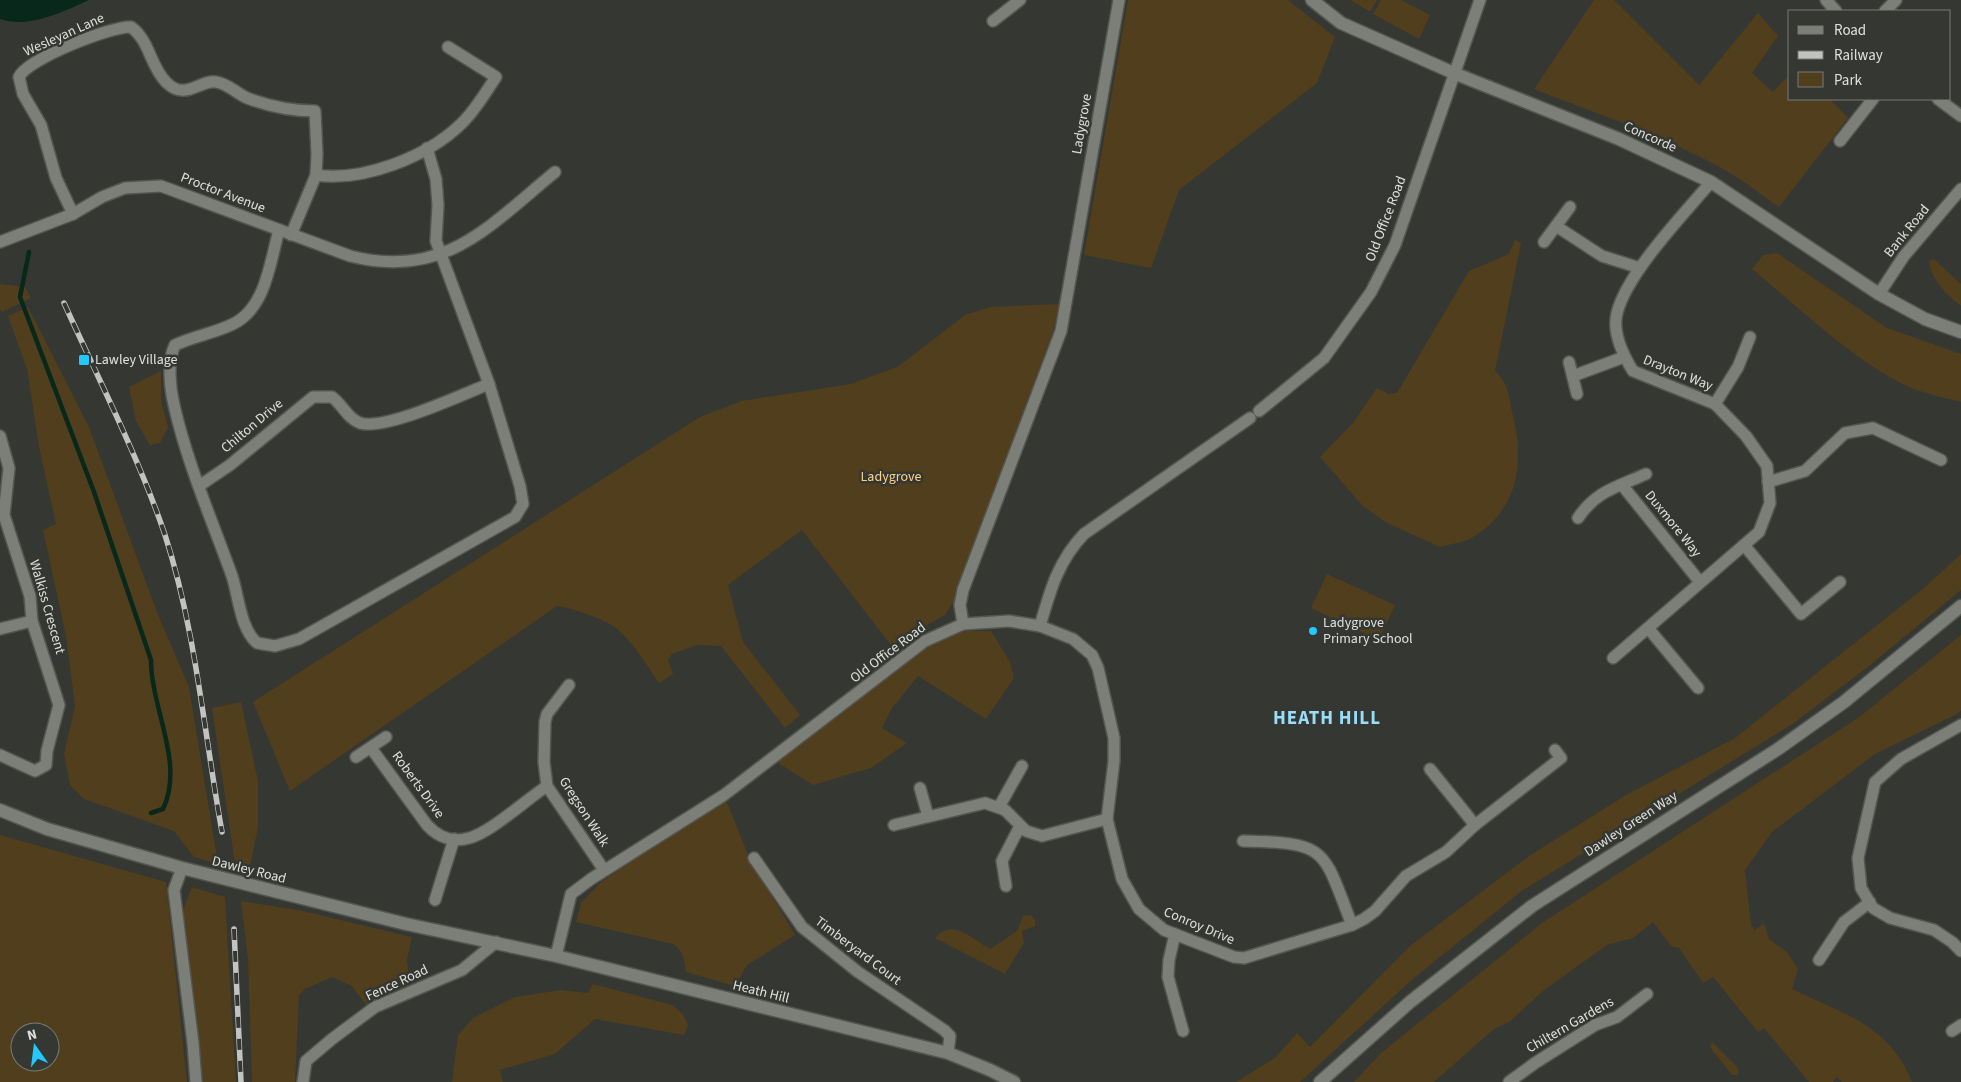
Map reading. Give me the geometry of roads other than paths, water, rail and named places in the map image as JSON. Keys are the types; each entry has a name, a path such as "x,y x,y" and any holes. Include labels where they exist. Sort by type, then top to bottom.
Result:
{"street":[{"path":"993,21 1020,0"},
{"name":"Ladygrove","path":"963,624 960,605 962,590 1061,331 1119,0"},
{"name":"Concorde","path":"1312,0 1341,23 1456,74 1619,139 1711,182 1879,294 1925,319 1961,332"},
{"name":"Old Office Road","path":"556,956 571,894 604,870 724,796 925,641 963,624 1009,621 1040,626 1058,570 1084,534 1254,414 1324,358 1371,292 1395,245 1456,74 1480,0"},
{"path":"1826,0 1835,10"},
{"path":"1886,10 1896,0"},
{"name":"Wesleyan Lane","path":"73,214 56,178 41,125 23,94 19,77 29,65 105,30 131,27 137,32 166,82 174,87 188,90 213,81 220,82 246,97 282,108 315,111 316,175 291,235"},
{"path":"316,175 333,177 383,168 427,148 462,123 496,77 448,47"},
{"path":"1840,141 1872,100"},
{"path":"1939,100 1961,116"},
{"path":"279,230 260,298 252,310 232,325 175,345 170,354 173,404 199,486 252,639 264,645 285,644 299,639 362,605 515,517 523,504 520,486 488,384 436,241 438,205 436,179 427,148"},
{"name":"Proctor Avenue","path":"0,242 73,214 102,197 125,188 161,186 291,235 372,262 394,264 440,255 456,249 483,231 555,172"},
{"name":"Drayton Way","path":"1613,658 1758,532 1770,503 1767,466 1746,436 1715,404 1633,371 1624,357 1620,346 1617,315 1630,280 1711,182"},
{"name":"Bank Road","path":"1879,294 1904,256 1961,189"},
{"path":"1544,242 1570,207"},
{"path":"1556,226 1602,256 1640,268"},
{"path":"1715,404 1738,368 1750,337"},
{"path":"1573,376 1624,357"},
{"path":"1569,362 1577,394"},
{"name":"Chilton Drive","path":"199,486 230,465 313,397 332,397 360,423 373,424 405,416 488,384"},
{"path":"1768,482 1805,471 1846,433 1873,428 1941,460"},
{"name":"Walkiss Crescent","path":"0,436 9,468 2,516 30,596 32,620 59,705 47,750 46,764 35,771 0,756"},
{"name":"Duxmore Way","path":"1578,518 1588,502 1611,488 1646,474"},
{"name":"Duxmore Way","path":"1622,485 1700,582"},
{"path":"1744,545 1801,614 1840,582"},
{"name":"Dawley Green Way","path":"1324,1080 1410,1002 1532,906 1778,749 1844,702 1961,606"},
{"path":"0,629 32,620"},
{"name":"Conroy Drive","path":"1040,626 1073,639 1092,656 1098,668 1115,750 1107,819 1122,879 1132,900 1155,924 1175,934 1234,957 1244,958 1352,925 1375,911 1406,876 1446,852 1476,825 1561,758 1556,750"},
{"path":"1648,628 1698,688"},
{"name":"Gregson Walk","path":"570,685 547,714 545,722 544,762 547,786 604,870"},
{"path":"1961,725 1901,759 1875,782 1858,858 1861,888 1873,908 1890,918 1934,930 1952,942 1961,951"},
{"path":"356,757 386,737"},
{"name":"Roberts Drive","path":"371,748 431,829 439,835 454,839"},
{"path":"999,807 1022,766"},
{"path":"1430,769 1476,825"},
{"path":"436,900 454,839 469,838 484,831 547,786"},
{"path":"920,788 928,816"},
{"path":"894,824 976,804 992,804 999,807 1026,831 1042,836 1107,819"},
{"name":"Dawley Road","path":"0,810 47,829 182,868 406,924 496,942"},
{"path":"1006,886 1002,861 1020,826"},
{"path":"1244,841 1300,844 1319,854 1331,870 1352,925"},
{"name":"Timberyard Court","path":"754,858 802,927 858,972 944,1030 950,1036 948,1053"},
{"path":"182,868 174,890 196,1082"},
{"path":"1819,960 1844,922 1870,902"},
{"path":"1175,934 1169,960 1168,977 1183,1031"},
{"name":"Heath Hill","path":"496,942 948,1053 1014,1082"},
{"name":"Fence Road","path":"302,1082 306,1061 375,1007 462,970 496,942"},
{"name":"Chiltern Gardens","path":"1509,1082 1595,1025 1616,1018 1647,994"}],"waterway":[{"path":"29,252 20,297 94,492 151,660 152,679 169,755 170,773 169,791 163,809 151,813"}],"railway":[{"path":"64,303 131,448 155,506 176,571 192,645 222,832"},
{"path":"234,929 241,1082"}],"place":[{"name":"Lawley Village","path":"84,360"},
{"name":"Ladygrove Primary School","path":"1313,631"}],"district":[{"name":"HEATH HILL","path":"1327,718"}]}
